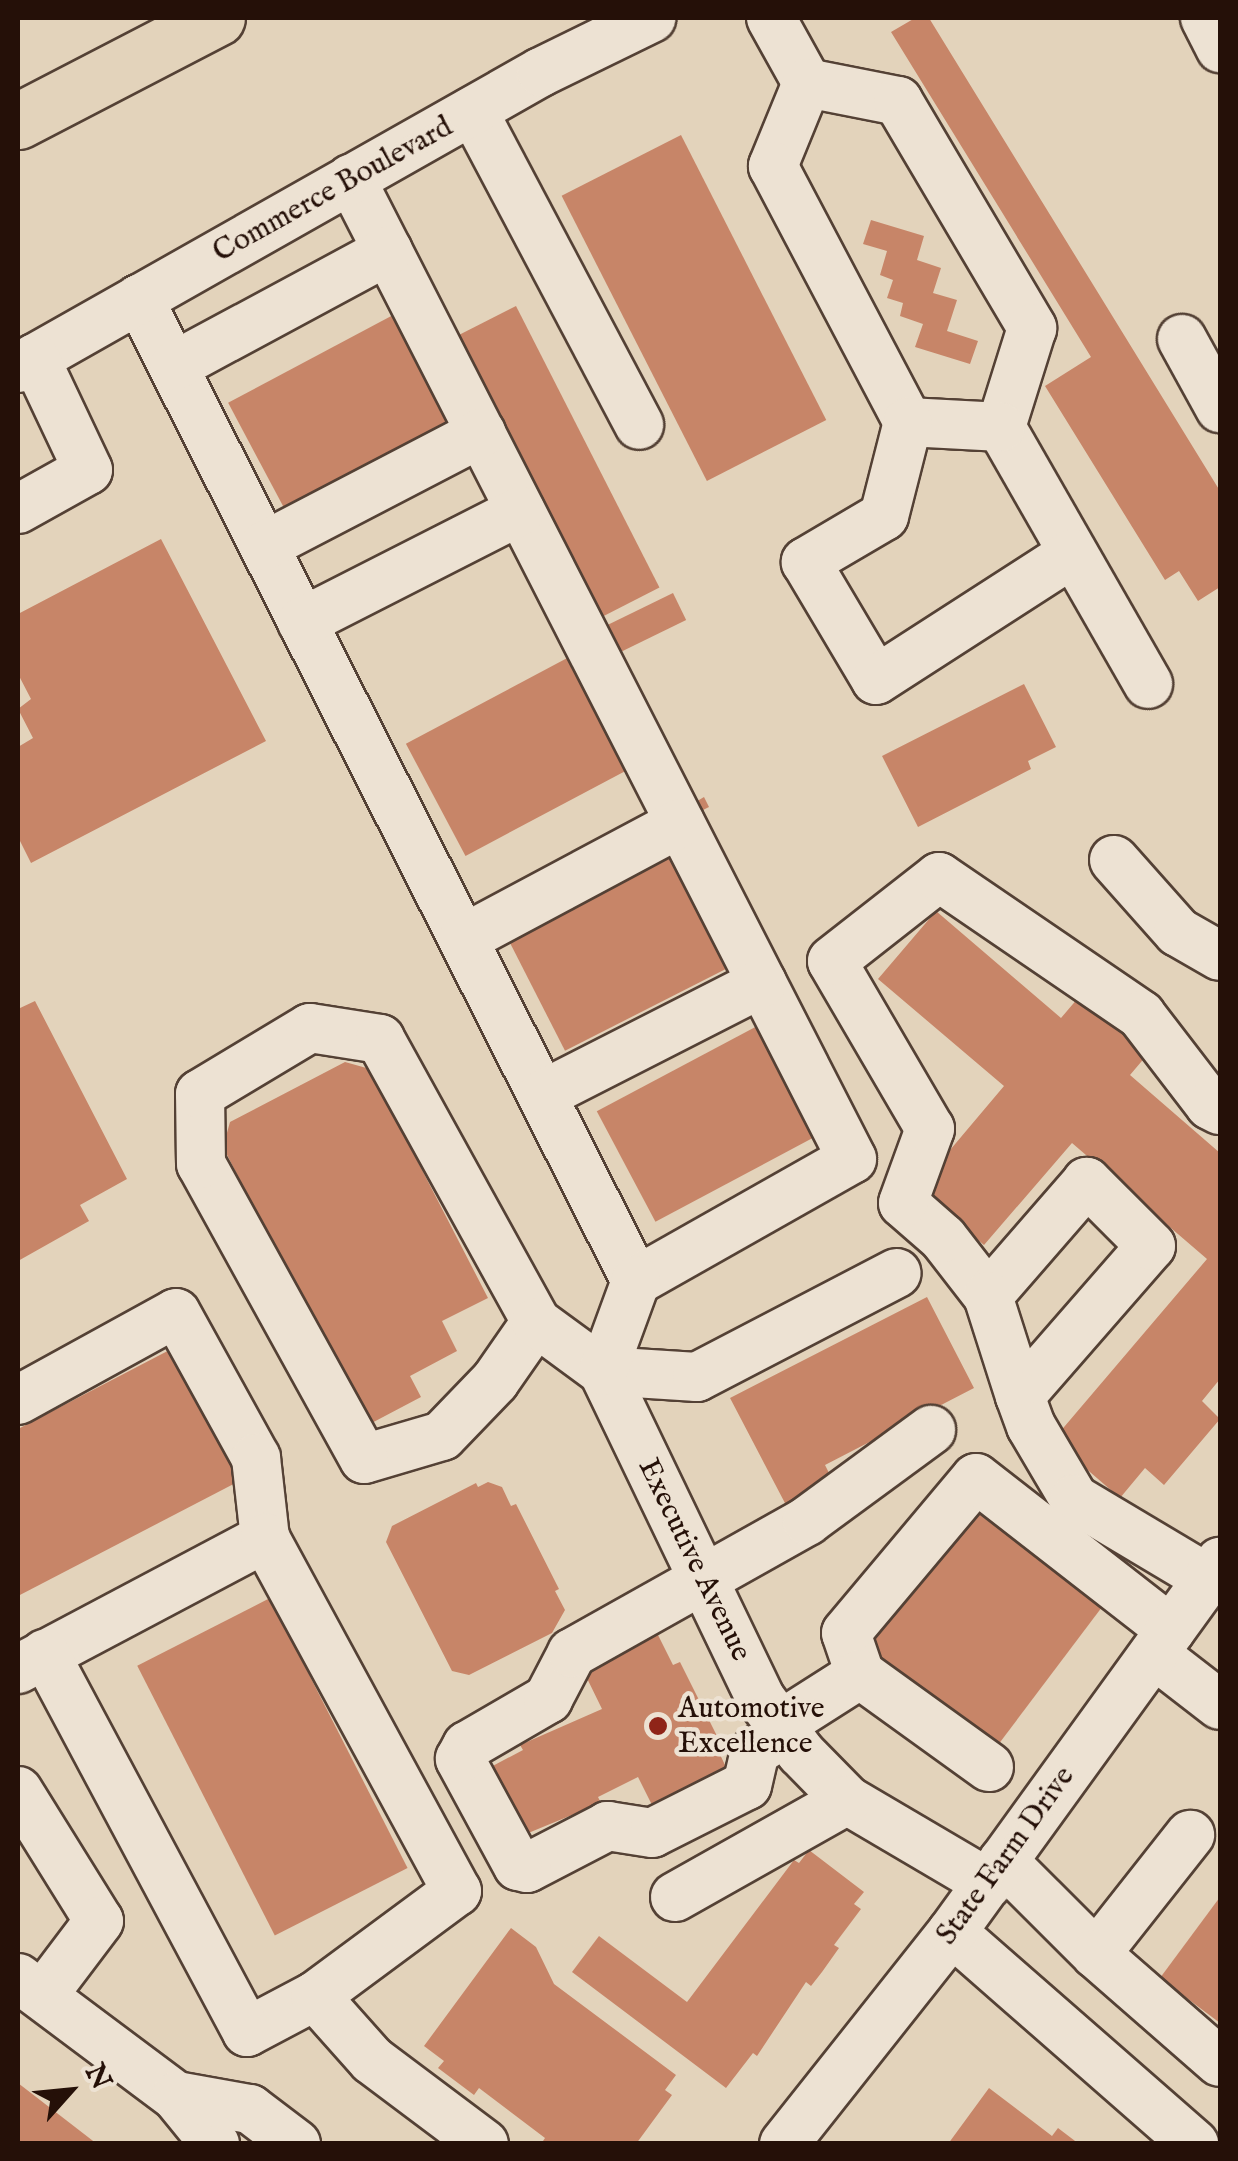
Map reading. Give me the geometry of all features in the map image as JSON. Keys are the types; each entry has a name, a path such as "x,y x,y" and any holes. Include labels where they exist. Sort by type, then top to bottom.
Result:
{"highway":[{"path":"18,124 218,18"}],"street":[{"name":"Commerce Boulevard","path":"26,363 474,111 652,18"},
{"path":"771,18 807,83 898,101 1032,328 1001,427 1148,684"},
{"path":"1205,18 1220,48"},
{"path":"807,83 772,166 908,422 884,516 806,562 876,680 1073,552"},
{"path":"474,111 639,425"},
{"path":"351,179 852,1159 636,1281 603,1371"},
{"path":"174,366 388,251"},
{"path":"139,299 636,1281"},
{"path":"1182,339 1220,408"},
{"path":"18,509 88,470 26,363"},
{"path":"908,422 1001,427"},
{"path":"264,546 481,433"},
{"path":"302,622 520,510"},
{"path":"463,939 680,823"},
{"path":"1114,860 1178,932 1220,956"},
{"path":"1214,1571 1074,1499 1031,1426 988,1296 943,1238 903,1203 930,1129 832,961 939,877 1141,1015 1210,1105 1220,1110"},
{"path":"542,1095 762,983"},
{"path":"536,1322 495,1381 442,1436 364,1459 201,1164 200,1094 310,1028 380,1039 536,1322 603,1371 697,1377 897,1274"},
{"path":"988,1296 1087,1182 1150,1246 1020,1396"},
{"path":"18,1400 176,1313 256,1458 265,1538 457,1890 315,1996 247,2032 32,1661 265,1538"},
{"name":"Executive Avenue","path":"603,1371 761,1699 847,1800 996,1872 1220,2062"},
{"path":"860,1674 755,1751 747,1784 652,1833 608,1826 527,1868 518,1866 460,1759 467,1746 548,1700 572,1653 807,1522 931,1430"},
{"path":"989,1768 860,1674 846,1633 976,1478 1163,1642 1220,1705"},
{"name":"State Farm Drive","path":"784,2144 952,1932 1214,1571"},
{"path":"18,1791 99,1922 30,1986 176,2096 216,2144"},
{"path":"675,1897 847,1800"},
{"path":"1096,1954 1190,1836"},
{"path":"952,1932 1194,2144"},
{"path":"315,1996 372,2060 484,2144"},
{"path":"176,2096 250,2109 296,2144"}],"building":[{"path":"915,18 929,18 1220,491 1220,587 1198,601 1179,571 1165,580 1045,386 1091,357 891,32"},
{"path":"681,135 826,420 707,481 562,196"},
{"path":"871,220 924,236 917,260 941,268 933,293 957,300 947,331 978,341 970,364 915,347 923,324 900,316 903,303 887,298 893,280 880,275 887,251 863,244"},
{"path":"516,306 659,588 589,623 446,342"},
{"path":"395,314 455,426 288,515 228,403"},
{"path":"161,539 266,741 31,863 18,837 18,747 33,738 18,709 31,699 18,674 18,614"},
{"path":"673,593 686,620 609,658 596,631"},
{"path":"571,656 631,768 466,856 406,744"},
{"path":"1024,684 1056,747 1028,761 1031,769 918,827 882,756"},
{"path":"704,797 709,807 693,815 689,806"},
{"path":"674,855 731,966 565,1051 508,939"},
{"path":"936,911 1061,1018 1090,984 1158,1042 1130,1075 1220,1153 1220,1379 1202,1401 1220,1419 1164,1485 1145,1468 1120,1498 1053,1440 1207,1259 1072,1143 984,1245 918,1188 1004,1086 878,979"},
{"path":"35,1001 127,1179 80,1205 89,1221 18,1261 18,1009"},
{"path":"761,1024 820,1134 655,1222 597,1111"},
{"path":"345,1062 370,1069 488,1298 442,1321 457,1351 410,1376 421,1397 366,1426 223,1147 230,1122"},
{"path":"927,1297 974,1388 825,1465 833,1481 786,1505 730,1398"},
{"path":"181,1344 249,1476 18,1596 18,1429"},
{"path":"488,1482 502,1487 511,1506 516,1504 559,1589 555,1591 565,1610 552,1633 469,1675 452,1671 386,1542 392,1526 476,1483 478,1487"},
{"path":"975,1503 1106,1602 996,1747 865,1648"},
{"path":"270,1598 408,1868 275,1936 137,1666"},
{"path":"654,1627 673,1665 680,1662 720,1742 715,1744 734,1784 660,1821 638,1777 598,1797 601,1803 521,1836 487,1769 523,1750 520,1745 602,1709 580,1664"},
{"path":"809,1850 864,1892 854,1904 861,1909 834,1945 839,1948 822,1972 811,1986 806,1982 757,2056 753,2053 726,2088 572,1972 599,1936 687,2002 794,1860 799,1863"},
{"path":"1220,1897 1220,2023 1160,1978"},
{"path":"511,1928 536,1947 554,1984 676,2075 665,2090 672,2095 636,2144 541,2144 545,2138 479,2088 474,2095 438,2068 444,2061 424,2046"},
{"path":"18,2083 97,2144 18,2144"},
{"path":"989,2088 1052,2136 1058,2128 1079,2144 948,2144"}],"place":[{"name":"Automotive Excellence","path":"658,1726"}]}
